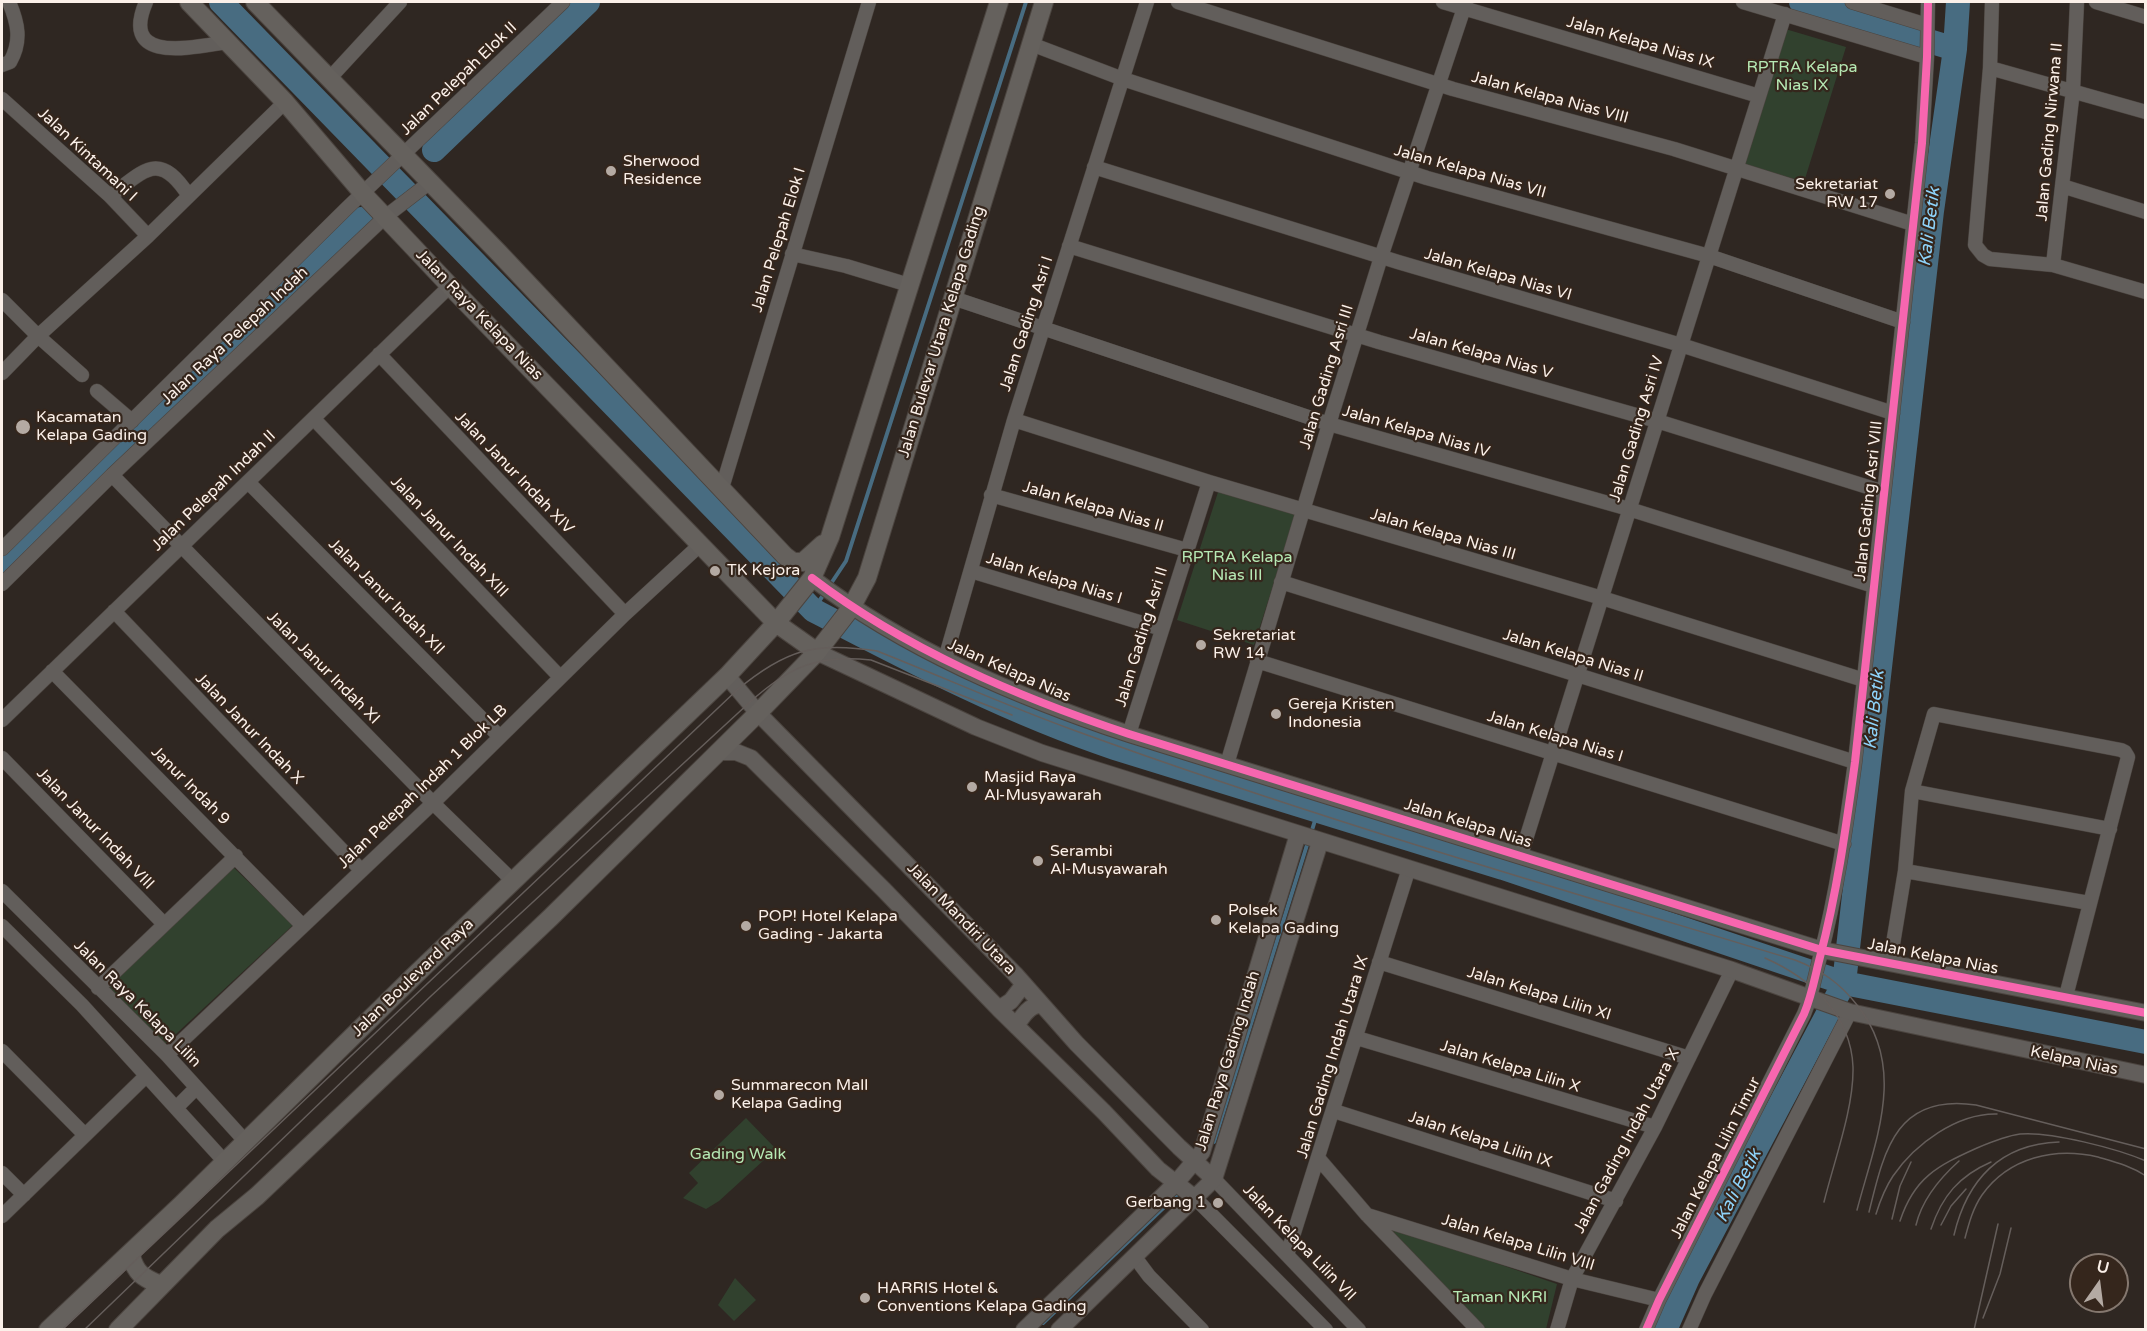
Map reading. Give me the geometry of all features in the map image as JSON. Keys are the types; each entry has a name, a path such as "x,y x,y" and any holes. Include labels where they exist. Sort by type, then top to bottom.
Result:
{"main road":[{"name":"Jalan Raya Kelapa Nias","path":"189,2 285,102 450,286 701,544 817,652"},
{"path":"255,2 402,158 498,252 785,556 793,562 804,562 830,537"},
{"path":"781,617 811,585 830,537 999,2"},
{"name":"Jalan Bulevar Utara Kelapa Gading","path":"817,652 834,630 845,606 867,578 1044,2"},
{"name":"Jalan Boulevard Raya","path":"48,1329 182,1204 727,676 781,617"},
{"path":"118,1329 153,1291 218,1229 257,1196 551,917 817,652"},
{"path":"124,1259 147,1280 153,1291"}],"street":[{"path":"2,65 10,62 18,45 18,22 9,2"},
{"path":"146,2 141,14 142,32 156,47 177,50 228,42"},
{"name":"Jalan Pelepah Elok II","path":"366,192 563,2"},
{"name":"Jalan Pelepah Elok I","path":"722,488 869,2"},
{"name":"Jalan Gading Asri I","path":"945,659 991,495 1042,328 1147,2"},
{"name":"Jalan Kelapa Nias VIII","path":"1178,2 1438,84 1674,149 1913,224"},
{"name":"Jalan Kelapa Nias IX","path":"1443,2 1465,5 1759,96"},
{"path":"1743,2 1927,56"},
{"path":"1852,2 1927,26"},
{"name":"Jalan Gading Asri VIII","path":"1813,1000 1815,980 1827,952 1829,926 1844,844 1855,762 1922,143 1928,2"},
{"path":"1992,2 1990,68 1975,245 1983,255 1990,259 2053,265 2145,292"},
{"name":"Jalan Gading Nirwana II","path":"2053,265 2073,90 2077,2"},
{"path":"2096,2 2145,17"},
{"path":"329,79 394,3"},
{"name":"Jalan Gading Asri III","path":"1227,764 1381,257 1465,5"},
{"name":"Jalan Gading Asri IV","path":"1521,855 1785,14"},
{"name":"Jalan Kelapa Nias VII","path":"1031,44 1123,78 1410,172 1709,256 1903,322"},
{"path":"1990,68 2145,112"},
{"name":"Jalan Kintamani I","path":"2,99 110,196 148,236"},
{"path":"2,373 38,336 148,236 285,102"},
{"name":"Jalan Kelapa Nias VI","path":"1094,167 1381,257 1681,345 1893,413"},
{"path":"110,196 146,170 154,169 173,174 189,196"},
{"name":"Jalan Raya Pelepah Indah","path":"2,584 111,475 387,214 426,182"},
{"path":"2062,186 2145,212"},
{"name":"Jalan Raya Pelepah Indah","path":"2,549 347,208 366,192"},
{"name":"Jalan Kelapa Nias V","path":"1069,246 1884,492"},
{"path":"792,254 846,266 909,285"},
{"name":"Jalan Pelepah Indah II","path":"2,720 450,286"},
{"name":"Jalan Kelapa Nias IV","path":"953,298 1329,424 1629,510 1874,586"},
{"path":"2,300 82,375"},
{"name":"Jalan Janur Indah XIV","path":"379,354 625,614"},
{"path":"97,391 132,421"},
{"name":"Jalan Janur Indah XIII","path":"314,419 560,677"},
{"name":"Jalan Kelapa Nias III","path":"1014,420 1303,511 1602,598 1864,680"},
{"name":"Jalan Janur Indah XI","path":"111,475 433,803 513,881"},
{"name":"Jalan Janur Indah XII","path":"248,482 500,736"},
{"name":"Jalan Gading Asri II","path":"1129,734 1209,482"},
{"name":"Jalan Kelapa Nias II","path":"991,495 1187,550"},
{"name":"Jalan Pelepah Indah 1 Blok LB","path":"167,1055 433,803 625,614 701,544"},
{"name":"Jalan Kelapa Nias I","path":"971,571 1162,629"},
{"name":"Jalan Kelapa Nias II","path":"1281,582 1855,762"},
{"name":"Jalan Kelapa Nias","path":"811,585 845,606 945,659 1048,705 1129,734 1827,952 1864,957 2145,1013"},
{"name":"Jalan Janur Indah X","path":"114,611 361,870"},
{"path":"817,652 1008,741 1081,767 1732,970 1843,1010 1689,1329"},
{"name":"Jalan Kelapa Nias I","path":"1257,661 1844,844"},
{"name":"Janur Indah 9","path":"52,671 303,926"},
{"name":"Jalan Mandiri Utara","path":"727,676 758,713 1024,984 1040,1005 1179,1148 1214,1179"},
{"path":"1890,962 1905,871 1912,791 1934,714 2125,752 2128,757 2066,996"},
{"path":"718,752 736,752 751,758 884,890 999,1009 1111,1118 1158,1169 1195,1198 1326,1329"},
{"name":"Jalan Janur Indah VIII","path":"2,758 164,924"},
{"path":"1912,791 2110,829"},
{"name":"Jalan Raya Gading Indah","path":"1024,1329 1176,1184 1202,1152 1298,834"},
{"name":"Jalan Raya Gading Indah","path":"1066,1327 1134,1256 1214,1179 1320,842"},
{"path":"98,988 236,856"},
{"name":"Jalan Gading Indah Utara IX","path":"1287,1255 1409,868"},
{"path":"1905,871 2089,903"},
{"name":"Jalan Raya Kelapa Lilin","path":"2,891 167,1055 246,1142"},
{"path":"2,926 82,1005 225,1162"},
{"name":"Jalan Kelapa Lilin XI","path":"1379,962 1689,1058"},
{"name":"Jalan Gading Indah Utara X","path":"1557,1329 1572,1278 1655,1128 1732,970"},
{"path":"999,1009 1011,1001 1024,984"},
{"name":"Jalan Kelapa Lilin Timur","path":"1646,1329 1659,1299 1813,1000"},
{"path":"1016,1026 1034,1005 1040,1005"},
{"name":"Kelapa Nias","path":"1843,1010 2145,1076"},
{"name":"Jalan Kelapa Lilin X","path":"1357,1038 1655,1128"},
{"path":"2,1051 85,1136"},
{"path":"2,1216 146,1076"},
{"path":"176,1108 196,1088"},
{"name":"Jalan Kelapa Lilin IX","path":"1334,1111 1616,1201"},
{"path":"1319,1159 1367,1215 1478,1329"},
{"path":"2,1173 24,1195"},
{"name":"Jalan Kelapa Lilin VII","path":"1214,1179 1359,1329"},
{"name":"Jalan Kelapa Lilin VIII","path":"1367,1215 1572,1278 1659,1299"},
{"path":"1134,1256 1149,1276 1202,1329"}],"green space":[{"name":"RPTRA Kelapa Nias IX","path":"1782,28 1846,47 1804,182 1741,163"},
{"name":"RPTRA Kelapa Nias III","path":"1219,489 1296,514 1254,645 1177,620"},
{"path":"231,865 293,925 162,1047 101,986"},
{"name":"Gading Walk","path":"746,1118 776,1149 719,1201 706,1209 683,1198 698,1183 689,1173"},
{"name":"Taman NKRI","path":"1388,1226 1557,1284 1546,1329 1486,1329"},
{"path":"735,1278 756,1300 734,1321 718,1305"}],"waterway":[{"path":"221,2 813,610 924,667 999,702 1115,748 1503,868 1844,983 2146,1042"},
{"path":"434,150 588,2"},
{"path":"830,585 846,561 1026,2"},
{"name":"Kali Betik","path":"1801,2 1955,49"},
{"name":"Kali Betik","path":"1665,1330 1688,1278 1844,983 1932,211 1955,49 1958,2"},
{"path":"2,569 361,219"},
{"path":"813,610 824,594"},
{"path":"1312,830 1318,811"},
{"path":"1214,1142 1307,845"},
{"path":"1043,1323 1181,1191"}],"tram line":[{"path":"62,1330 737,690 754,676 786,657 818,648 836,647 877,651 1051,722 1165,763 1434,850 1795,960 1813,968 1837,984 1851,997 1872,1029 1881,1054 1884,1079 1883,1105 1872,1158 1857,1210"},
{"path":"84,1330 431,996 750,702 778,680 819,661 871,660 1012,715"},
{"path":"1765,958 1797,976 1825,1000 1845,1030 1850,1048 1853,1067 1850,1100 1824,1202"},
{"path":"1869,1212 1888,1148 1898,1131 1911,1117 1928,1108 1949,1104 1976,1105 2146,1149"},
{"path":"1876,1214 1893,1176 1925,1142 1952,1125 1967,1119 1997,1114"},
{"path":"1900,1221 1912,1194 1929,1175 1950,1161 2009,1136 2033,1134 2066,1138 2102,1146 2146,1161"},
{"path":"1954,1235 1968,1198 1977,1182 1989,1169 2003,1158 2020,1150 2038,1144 2059,1142"},
{"path":"1965,1238 1976,1205 1993,1182 2005,1172 2034,1158 2066,1153 2082,1154 2117,1163 2146,1176"},
{"path":"1916,1225 1933,1190 1959,1161"},
{"path":"1892,1219 1900,1186 1911,1162"},
{"path":"1931,1229 1935,1217 1953,1188 1970,1174 1991,1162"},
{"path":"1941,1225 1951,1206 1966,1189"},
{"path":"1974,1330 1998,1224"},
{"path":"1983,1318 2000,1274 2011,1228"}],"cycle path":[{"path":"1646,1330 1804,1014 1831,909 1855,762 1922,143 1928,2"},
{"path":"812,578 885,627 964,669 1046,704 1129,734 1822,950 2146,1013"}],"place":[{"name":"Sherwood Residence","path":"611,171"},
{"name":"Sekretariat RW 17","path":"1890,194"},
{"name":"Kacamatan Kelapa Gading","path":"23,427"},
{"name":"TK Kejora","path":"715,571"},
{"name":"Sekretariat RW 14","path":"1201,645"},
{"name":"Gereja Kristen Indonesia","path":"1276,714"},
{"name":"Masjid Raya Al-Musyawarah","path":"972,787"},
{"name":"Serambi Al-Musyawarah","path":"1038,861"},
{"name":"Polsek Kelapa Gading","path":"1216,920"},
{"name":"POP! Hotel Kelapa Gading - Jakarta","path":"746,926"},
{"name":"Summarecon Mall Kelapa Gading","path":"719,1095"},
{"name":"Gerbang 1","path":"1218,1203"},
{"name":"HARRIS Hotel & Conventions Kelapa Gading","path":"865,1298"}]}
